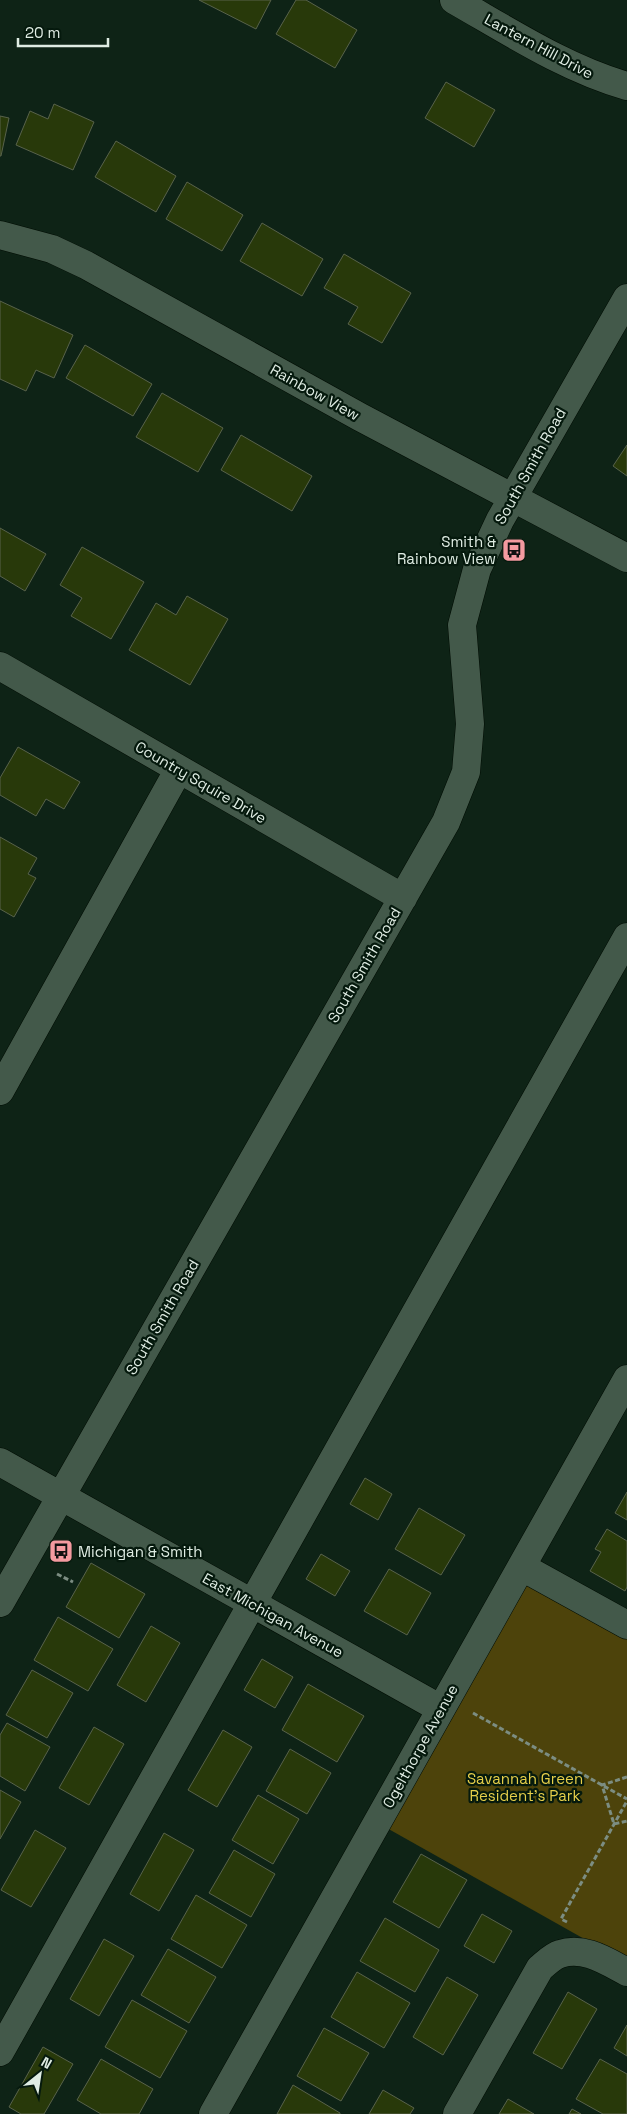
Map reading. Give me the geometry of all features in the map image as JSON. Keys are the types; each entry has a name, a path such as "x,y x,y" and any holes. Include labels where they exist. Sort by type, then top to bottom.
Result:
{"street":[{"name":"Lantern Hill Drive","path":"454,0 553,56 598,78 627,86"},
{"name":"Rainbow View","path":"0,234 52,249 86,265 360,417 627,558"},
{"name":"South Smith Road","path":"0,1603 446,822 466,772 470,724 462,625 477,569 490,539 512,498 625,306"},
{"name":"Country Squire Drive","path":"0,666 402,898"},
{"path":"0,1091 179,769"},
{"path":"0,2052 627,936"},
{"name":"Ogelthorpe Avenue","path":"213,2114 627,1379"},
{"name":"East Michigan Avenue","path":"0,1462 441,1710"},
{"path":"522,1566 627,1625"},
{"path":"457,2114 540,1968 558,1954 577,1951 600,1957 627,1972"}],"path":[{"path":"57,1574 73,1582"},
{"path":"472,1713 627,1800 561,1919 569,1923"},
{"path":"602,1785 627,1778"},
{"path":"602,1785 614,1824"},
{"path":"614,1824 627,1820"}],"green space":[{"name":"Savannah Green Resident's Park","path":"525,1576 627,1633 627,1963 385,1827"}],"building":[{"path":"199,0 271,0 256,29"},
{"path":"296,0 306,0 357,30 335,68 276,34"},
{"path":"446,82 495,110 474,147 425,118"},
{"path":"54,104 94,122 73,170 16,145 30,111 48,119"},
{"path":"0,116 9,118 1,156 0,156"},
{"path":"116,141 176,176 156,212 95,177"},
{"path":"187,182 243,215 222,251 166,219"},
{"path":"262,223 323,259 302,296 240,261"},
{"path":"344,254 411,293 382,343 348,324 358,307 324,288"},
{"path":"0,301 73,335 54,378 36,370 26,391 0,379"},
{"path":"85,345 152,384 133,416 66,378"},
{"path":"162,393 223,428 198,472 136,437"},
{"path":"241,435 312,476 292,511 221,470"},
{"path":"627,445 627,476 613,466"},
{"path":"0,528 46,554 25,591 0,576"},
{"path":"82,547 144,582 111,639 71,616 82,598 60,585"},
{"path":"187,596 228,619 190,685 129,650 156,603 176,615"},
{"path":"18,747 80,782 64,809 46,799 36,816 0,795 0,778"},
{"path":"0,837 37,858 28,874 36,878 14,917 0,909"},
{"path":"365,1478 392,1494 378,1520 350,1504"},
{"path":"627,1492 627,1520 615,1513"},
{"path":"419,1508 465,1535 441,1575 395,1549"},
{"path":"607,1529 627,1541 627,1587 625,1591 590,1571 601,1552 595,1549"},
{"path":"321,1554 350,1571 335,1596 306,1579"},
{"path":"91,1563 145,1594 119,1638 66,1607"},
{"path":"389,1569 431,1593 407,1635 364,1611"},
{"path":"58,1617 113,1649 88,1691 34,1660"},
{"path":"151,1626 180,1643 146,1702 117,1685"},
{"path":"262,1659 293,1677 275,1708 244,1690"},
{"path":"32,1670 73,1693 47,1738 6,1715"},
{"path":"308,1684 364,1716 337,1762 282,1730"},
{"path":"7,1723 50,1747 25,1791 0,1776 0,1735"},
{"path":"94,1727 124,1744 89,1805 59,1788"},
{"path":"223,1730 252,1747 217,1807 188,1790"},
{"path":"290,1749 331,1773 307,1814 266,1791"},
{"path":"0,1790 21,1802 0,1839"},
{"path":"258,1795 299,1819 273,1864 232,1840"},
{"path":"35,1830 66,1848 31,1907 1,1890"},
{"path":"164,1833 194,1850 159,1911 130,1894"},
{"path":"234,1850 275,1874 251,1917 209,1893"},
{"path":"421,1854 467,1880 439,1928 393,1902"},
{"path":"196,1895 247,1925 222,1968 171,1939"},
{"path":"482,1914 512,1931 494,1963 464,1946"},
{"path":"385,1918 439,1950 415,1992 360,1961"},
{"path":"104,1939 134,1956 99,2016 70,1999"},
{"path":"168,1949 216,1977 189,2023 141,1995"},
{"path":"357,1972 410,2003 384,2048 331,2017"},
{"path":"447,1977 478,1995 443,2055 413,2037"},
{"path":"568,1992 597,2009 562,2069 533,2053"},
{"path":"132,2000 187,2031 160,2078 105,2047"},
{"path":"627,2025 627,2056 614,2048"},
{"path":"324,2028 369,2053 341,2101 297,2076"},
{"path":"43,2047 73,2064 44,2114 21,2114 9,2107"},
{"path":"101,2059 153,2089 139,2114 101,2114 77,2100"},
{"path":"600,2059 627,2074 627,2114 603,2114 576,2099"},
{"path":"293,2085 340,2113 340,2114 277,2114"},
{"path":"383,2090 414,2108 410,2114 369,2114"},
{"path":"508,2099 534,2114 499,2114"},
{"path":"572,2109 581,2114 569,2114"}],"place":[{"name":"Smith & Rainbow View","path":"514,550"},
{"name":"Michigan & Smith","path":"61,1551"}]}
